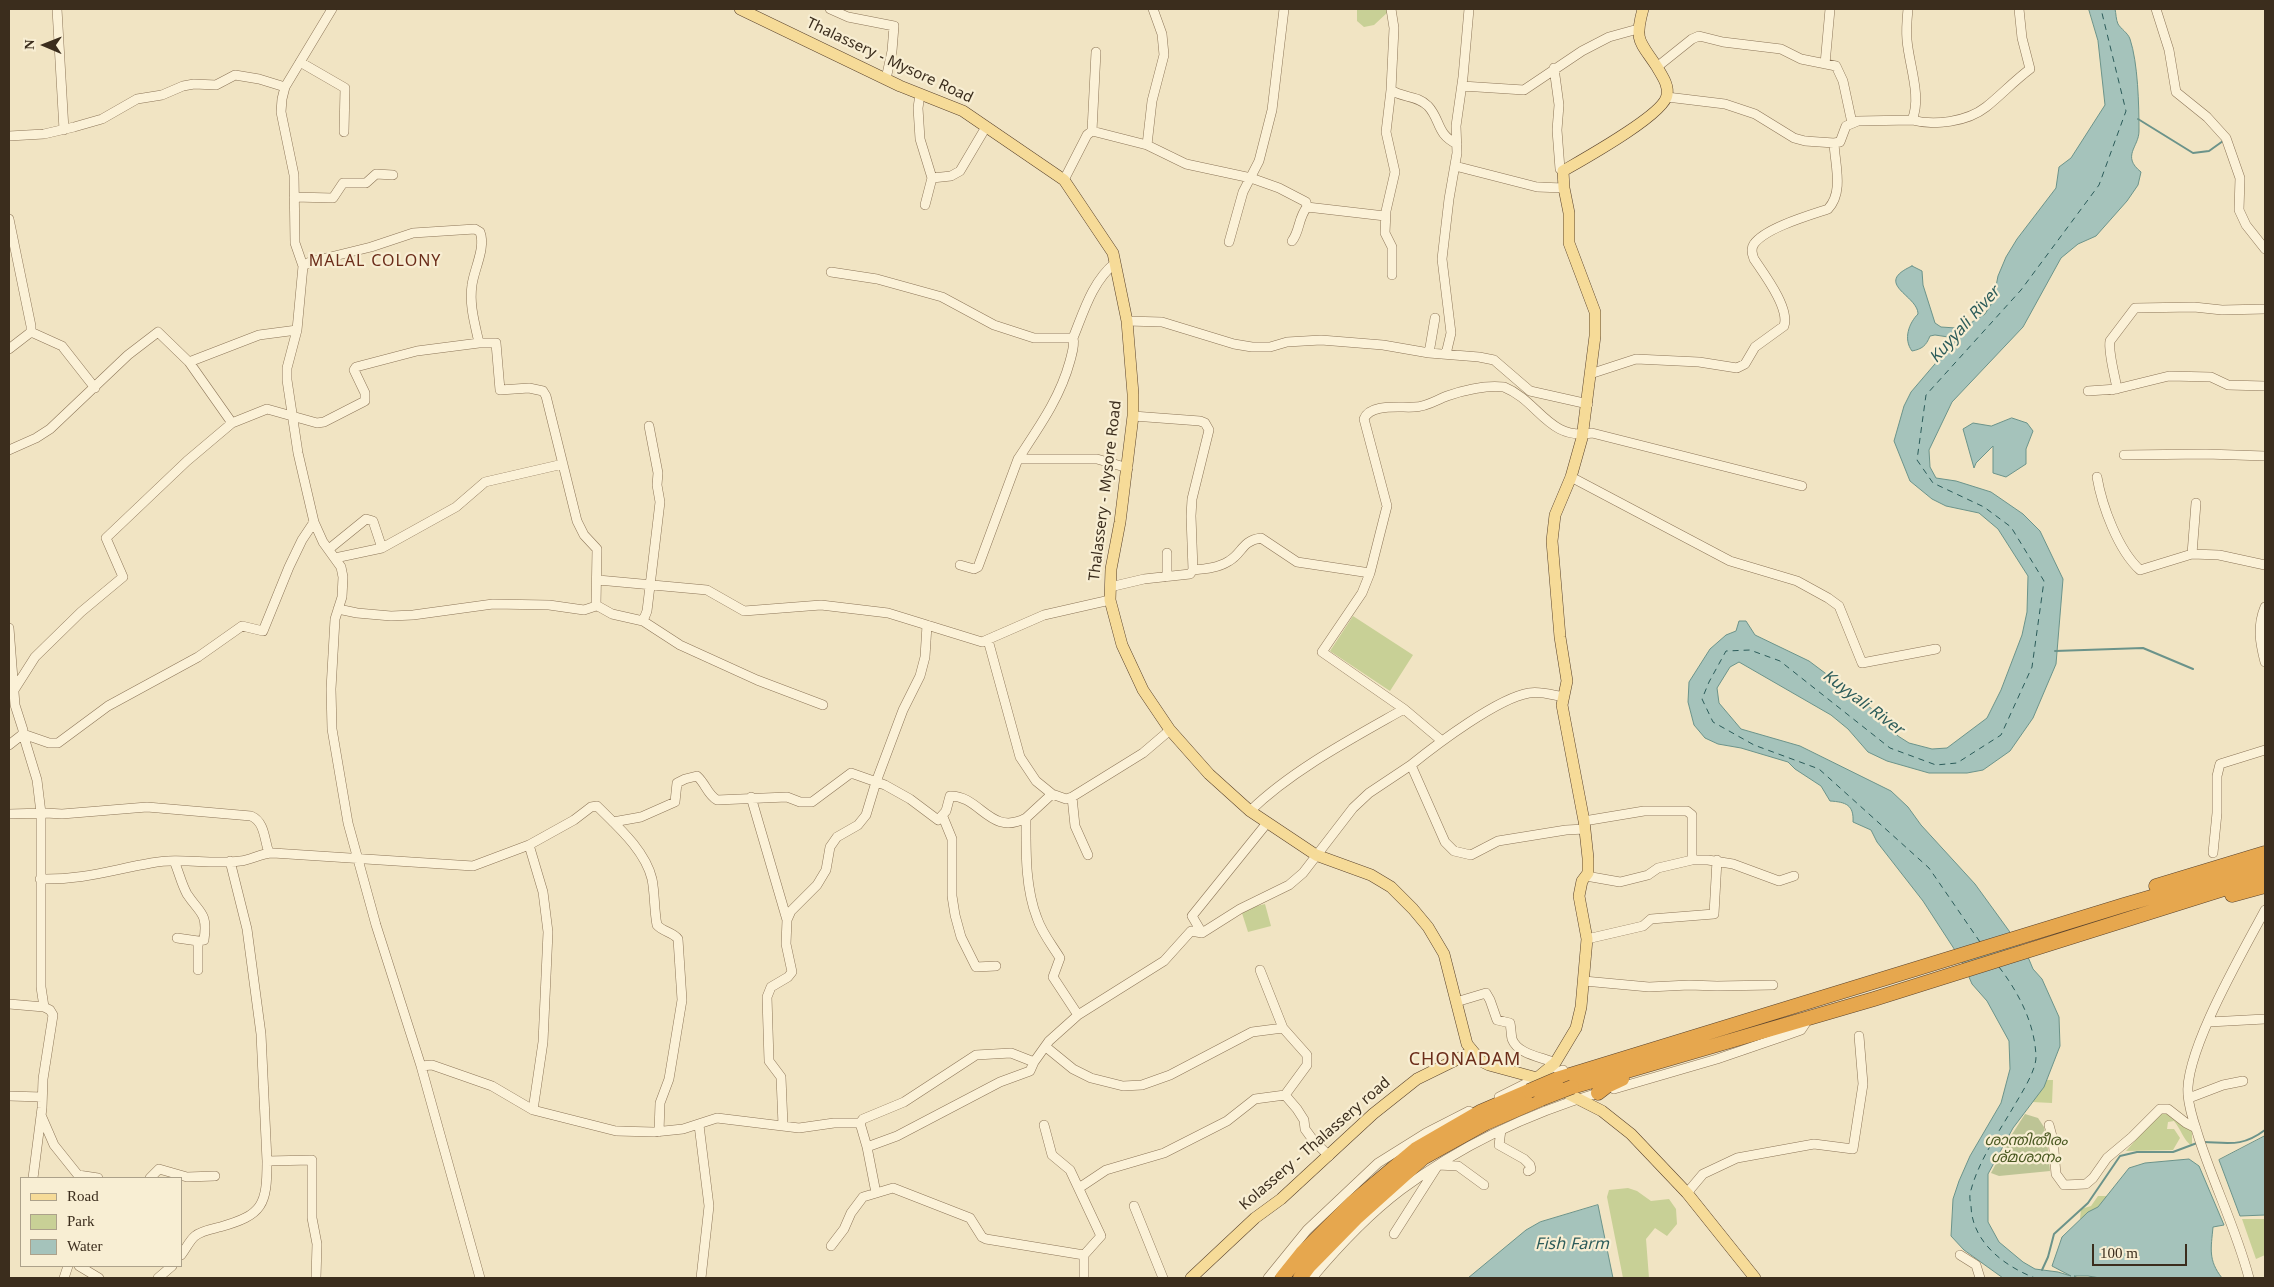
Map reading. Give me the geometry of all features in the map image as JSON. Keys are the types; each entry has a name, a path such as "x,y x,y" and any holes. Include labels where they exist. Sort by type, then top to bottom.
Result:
{"highway":[{"path":"2124,905 2148,888 2265,853"},
{"path":"1300,1278 1309,1266 1356,1218 1423,1158 1535,1095 1557,1078 2124,905 2265,864"},
{"path":"1282,1278 1302,1253 1353,1202 1416,1149 1480,1112 1535,1095 1575,1093 1651,1064 1874,999 2265,876"},
{"path":"2100,928 2132,926 2265,886"},
{"path":"1581,1064 1591,1065 1619,1059"},
{"path":"1598,1093 1607,1086 1636,1074 1651,1064"}],"main road":[{"name":"Thalassery - Mysore Road","path":"740,9 886,79 963,111 1064,180 1113,253 1127,321 1133,416 1128,468 1111,568 1110,600 1122,645 1143,690 1170,730 1208,774 1250,811 1316,855 1371,875 1392,888 1413,909 1428,927 1444,954 1462,1031 1472,1052"},
{"path":"1537,1078 1555,1063 1576,1028 1584,982 1587,939 1579,896 1580,886 1586,876 1588,858 1584,825 1562,705 1567,681 1560,637 1552,541 1555,515 1571,477 1588,404 1595,336 1595,312 1569,243 1569,213 1563,171 1646,119 1664,103 1667,97 1666,84 1657,67 1644,50 1638,36 1643,9"},
{"path":"1472,1052 1481,1061 1489,1065 1537,1078 1575,1093 1602,1111 1630,1134 1687,1192 1756,1278"},
{"name":"Kolassery - Thalassery road","path":"1192,1278 1255,1218 1281,1199 1373,1114 1417,1079 1472,1052"}],"street":[{"path":"57,9 64,130"},
{"path":"332,9 285,87 282,99 281,112 294,175 295,243 303,266 297,330 287,368 287,380 298,453 314,522 341,567 343,577 342,597 335,620 331,689 332,729 348,823 376,925 421,1066 480,1278"},
{"path":"830,9 848,17 894,26 892,51 886,79"},
{"path":"1147,145 1152,101 1164,55 1162,34 1153,9"},
{"path":"1229,242 1243,192 1259,161 1272,110 1284,9"},
{"path":"1391,9 1394,28 1392,90 1386,132 1395,172 1385,216 1385,233 1393,253 1392,275"},
{"path":"1446,354 1451,333 1442,259 1455,166 1456,126 1462,86 1469,9"},
{"path":"1825,64 1830,9"},
{"path":"1908,9 1907,39 1915,113 1912,120"},
{"path":"1667,97 1725,104 1755,114 1794,138 1805,141 1840,142 1846,126 1858,121 1912,120 1929,123 1943,122 1974,114 1986,107 2030,69 2022,38 2019,9"},
{"path":"2156,9 2170,50 2176,92 2207,117 2226,138 2240,178 2239,210 2246,226 2265,249"},
{"path":"1462,86 1524,90 1554,68 1609,37 1638,29"},
{"path":"1657,67 1692,38 1699,36 1723,42 1781,49 1802,59 1836,66 1840,74 1852,123"},
{"path":"1092,131 1096,52"},
{"path":"300,62 345,88 344,132"},
{"path":"1554,68 1559,105 1558,158 1560,169 1563,171"},
{"path":"9,136 44,134 64,130 102,118 137,99 162,95 182,86 194,84 216,85 235,75 259,79 285,87"},
{"path":"1392,90 1397,94 1421,100 1434,113 1442,133 1457,144"},
{"path":"920,94 918,108 920,139 932,178 925,205"},
{"path":"932,178 951,176 960,171 986,127"},
{"path":"1064,180 1086,134 1092,131 1147,145 1186,164 1251,178 1306,202 1307,207 1300,219 1292,241"},
{"path":"1590,374 1636,359 1699,362 1737,368 1745,364 1755,347 1784,326 1786,320 1780,301 1754,259 1752,252 1754,244 1774,230 1828,209 1834,203 1838,194 1834,143"},
{"path":"1455,166 1537,187 1564,188"},
{"path":"294,197 333,198 343,183 366,183 376,174 394,175"},
{"path":"1307,207 1385,216"},
{"path":"9,220 31,332"},
{"path":"303,266 310,262 371,247 413,233 475,230 480,232 481,248 471,286 472,312 480,343"},
{"path":"960,566 974,569 978,567 1018,459 1050,412 1062,388 1072,354 1073,338 1095,285 1105,271 1115,263"},
{"path":"831,272 877,279 942,297 994,325 1034,338 1073,338"},
{"path":"2117,389 2109,347 2110,341 2135,308 2265,309"},
{"path":"1429,353 1435,318"},
{"path":"1127,321 1162,322 1234,344 1252,347 1270,347 1287,342 1321,340 1383,345 1429,353 1494,360 1530,391 1588,404"},
{"path":"188,362 259,335 297,330"},
{"path":"9,349 31,332"},
{"path":"31,332 62,346 95,388"},
{"path":"9,450 50,430 128,356 158,332 188,362 232,423"},
{"path":"14,690 35,658 81,612 123,577 106,538 187,461 232,423 266,409 318,423 324,422 363,403 365,400 365,393 354,370 356,367 424,350 480,343 496,343 500,390 529,388 543,391 551,413 577,521 584,535 598,549 596,605 589,610 584,610 548,605 493,604 413,615 391,616 357,614 338,609"},
{"path":"2102,392 2169,376 2211,377 2228,385 2265,386"},
{"path":"1442,741 1404,709 1322,652 1362,594 1370,573 1388,506 1364,419 1368,413 1390,407 1422,406 1463,392 1494,386 1504,387 1534,408 1554,427 1570,434 1582,435 1592,433 1802,486"},
{"path":"2088,391 2117,389"},
{"path":"1133,416 1200,421 1209,430 1192,499 1193,570"},
{"path":"643,621 647,611 651,585 660,502 657,485 658,473 649,426"},
{"path":"2124,455 2206,454 2265,456"},
{"path":"1018,459 1097,458 1128,468"},
{"path":"335,558 382,548 456,507 485,482 563,464"},
{"path":"1571,477 1730,561 1797,581 1828,598 1839,606 1862,663 1936,649"},
{"path":"2097,477 2104,508 2130,558 2140,570 2192,554 2219,555 2265,565"},
{"path":"2192,554 2196,503"},
{"path":"329,549 366,519 373,521 382,548"},
{"path":"23,734 52,744 58,743 108,706 198,657 242,626 263,632 289,567 302,540 314,522"},
{"path":"1110,587 1144,579 1190,574 1193,570 1216,567 1230,561 1250,540 1261,538 1297,562 1370,573"},
{"path":"1167,553 1167,578"},
{"path":"598,580 706,590 744,611 821,605 888,613 982,642 1016,625 1044,615 1110,600"},
{"path":"596,605 612,614 643,621 680,644 757,680 823,705"},
{"path":"2265,607 2259,639 2265,662"},
{"path":"787,920 791,911 822,878 826,870 830,847 836,837 858,825 866,815 876,782 904,710 920,676 925,657 927,625"},
{"path":"9,628 15,705 37,780 41,813 41,987 44,1007"},
{"path":"988,640 1020,757 1036,781 1052,794 1066,799 1072,797 1142,752 1170,730"},
{"path":"866,1147 897,1136 1000,1082 1030,1071 1034,1062 1052,1038 1078,1014 1164,961 1192,931 1202,933 1240,909 1289,885 1303,872 1353,808 1369,793 1411,765 1442,741 1519,695 1537,692 1564,697"},
{"path":"1250,811 1280,785 1370,728 1404,709"},
{"path":"9,745 23,734"},
{"path":"2213,853 2217,813 2217,776 2220,764 2265,750"},
{"path":"1411,765 1444,842 1454,851 1470,855 1498,841 1566,830 1644,811 1687,811 1692,815 1692,860"},
{"path":"613,822 641,817 675,802 677,783 697,776 704,782 710,796 717,800 751,797 787,797 800,802 812,802 851,773 876,782 910,799 938,820 943,817"},
{"path":"996,966 976,967 960,937 952,896 952,839 943,817 950,796 956,796 964,798 995,820 1005,824 1018,822 1026,818 1052,794"},
{"path":"751,797 787,920 786,944 792,972 788,977 772,987 766,996 769,1061 780,1077 783,1125"},
{"path":"1072,797 1075,826 1088,855"},
{"path":"40,879 94,876 151,863 241,861 269,853 473,866 529,845 574,820 591,807 597,806 634,846 645,862 652,878 657,925 661,930 678,938 682,1000 669,1079 660,1103 659,1132"},
{"path":"9,814 62,814 99,810 157,808 251,816 258,819 262,824 269,853"},
{"path":"1026,818 1028,884 1032,901 1037,918 1060,958 1054,972 1055,984 1078,1014"},
{"path":"1202,933 1192,916 1267,823"},
{"path":"529,845 543,892 548,932 543,1042 533,1110"},
{"path":"1586,876 1620,882 1648,875 1658,868 1692,860 1717,860 1779,881 1794,876"},
{"path":"1587,939 1643,926 1651,919 1714,914 1717,860"},
{"path":"174,861 178,876 188,895 200,909 206,920 204,940 177,938"},
{"path":"182,1254 194,1236 244,1220 256,1212 263,1202 267,1184 261,1034 247,929 230,861"},
{"path":"2249,1278 2228,1214 2196,1130 2189,1098 2189,1075 2199,1044 2209,1022 2265,910"},
{"path":"198,941 198,970"},
{"path":"1079,1188 1106,1170 1164,1153 1227,1121 1255,1099 1285,1095 1307,1065 1307,1055 1283,1028 1260,970"},
{"path":"1584,982 1648,987 1689,984 1717,986 1773,985"},
{"path":"1456,1002 1486,993 1497,1020 1510,1022 1513,1040 1519,1047 1531,1054 1555,1063"},
{"path":"9,1004 44,1007 50,1010 53,1015 46,1057 33,1177"},
{"path":"1268,1278 1307,1230 1378,1163 1426,1132 1537,1078 1751,1015 1784,1006 1795,1006"},
{"path":"1312,1278 1333,1255 1400,1191 1438,1164 1502,1130 1563,1103 1575,1093 1598,1093 1717,1059 1802,1030 1809,1018"},
{"path":"2209,1022 2265,1019"},
{"path":"1046,1047 1073,1070 1091,1078 1123,1086 1142,1085 1170,1075 1252,1032 1283,1028"},
{"path":"1687,1192 1703,1174 1737,1158 1814,1144 1853,1149 1863,1084 1859,1036"},
{"path":"421,1066 432,1065 492,1086 533,1110 616,1131 659,1132 699,1125 717,1118 799,1128 834,1123 860,1123 863,1119 904,1102 976,1055 1011,1053 1034,1062"},
{"path":"2189,1098 2223,1085 2243,1081"},
{"path":"1285,1095 1304,1120 1305,1129 1329,1156"},
{"path":"9,1096 42,1097"},
{"path":"2049,1125 2053,1140 2056,1174 2064,1185 2074,1186 2086,1184 2093,1178 2107,1158 2132,1137 2160,1109 2168,1109 2196,1130"},
{"path":"41,1115 54,1144 78,1175 91,1177"},
{"path":"860,1123 876,1193"},
{"path":"699,1125 709,1206 701,1278"},
{"path":"1044,1125 1052,1155 1070,1170 1101,1236 1084,1255 1084,1278"},
{"path":"1502,1130 1499,1145 1524,1159 1530,1165 1531,1169 1528,1171"},
{"path":"267,1161 312,1160 312,1218 317,1244 316,1278"},
{"path":"1438,1164 1458,1166 1484,1185"},
{"path":"1394,1234 1438,1164"},
{"path":"151,1177 159,1169 187,1177 215,1176"},
{"path":"831,1246 844,1229 851,1213 863,1197 893,1188 970,1218 982,1237 986,1239 1084,1255"},
{"path":"1134,1206 1163,1278"},
{"path":"1960,1255 1976,1265 1980,1278"},
{"path":"81,1267 99,1278"},
{"path":"158,1278 171,1267"}],"green space":[{"path":"1357,9 1388,9 1388,12 1374,25 1364,27 1357,21"},
{"path":"1353,616 1413,655 1390,691 1330,651"},
{"path":"1265,904 1271,926 1248,932 1241,910"},
{"path":"2047,1080 2053,1080 2052,1103 2032,1102"},
{"path":"2172,1107 2192,1128 2192,1146 2186,1141 2174,1121 2168,1122 2167,1129 2174,1129 2180,1138 2173,1150 2126,1151 2154,1119"},
{"name":"ശാന്തിതീരം ശ്മശാനം","path":"2025,1114 2038,1118 2044,1127 2050,1171 1999,1176 1991,1173 2009,1139"},
{"path":"1628,1188 1637,1191 1651,1201 1669,1199 1676,1209 1677,1224 1667,1236 1655,1228 1646,1239 1649,1278 1623,1278 1607,1197 1609,1190"},
{"path":"2098,1196 2117,1196 2094,1219 2080,1219 2081,1209 2091,1206"},
{"path":"2242,1219 2265,1219 2265,1255 2256,1259"}],"water":[{"name":"Kuyyali River","path":"2089,9 2115,9 2118,24 2128,35 2133,49 2139,131 2132,152 2132,161 2141,172 2138,185 2127,201 2096,236 2078,244 2061,258 2023,327 1952,402 1929,450 1930,467 1936,478 1956,481 1991,492 2023,514 2040,531 2063,579 2056,664 2033,718 2010,751 1983,770 1967,773 1929,773 1887,761 1868,752 1848,729 1831,715 1739,662 1730,667 1717,688 1719,703 1741,729 1800,746 1891,791 1908,807 1921,825 1975,884 2028,957 2033,969 2042,979 2059,1017 2060,1046 2044,1087 2013,1128 1988,1174 1988,1222 1999,1242 2023,1262 2035,1269 2071,1276 2052,1266 2062,1237 2088,1212 2098,1207 2129,1168 2145,1163 2189,1159 2199,1166 2224,1225 2213,1227 2211,1248 2214,1266 2222,1278 2100,1278 2074,1276 2078,1278 2003,1278 1964,1250 1951,1236 1953,1199 1959,1181 1970,1156 2001,1103 2010,1069 2009,1041 1987,1001 1972,984 1962,961 1923,901 1877,842 1871,830 1853,822 1852,812 1848,806 1840,802 1830,801 1821,786 1795,769 1788,762 1741,748 1718,744 1705,738 1694,725 1688,702 1689,682 1710,649 1726,635 1736,631 1739,621 1746,621 1755,635 1809,661 1865,703 1898,736 1909,743 1932,749 1947,748 1987,718 2001,690 2022,635 2027,612 2028,576 1998,529 1979,513 1946,506 1932,499 1910,481 1894,441 1904,406 1911,392 1969,324 1985,314 1993,301 1998,276 2006,257 2017,239 2056,188 2059,167 2071,158 2105,105 2098,41"},
{"path":"1912,266 1922,271 1923,285 1935,323 1941,327 1956,328 1959,333 1955,338 1930,336 1923,346 1912,351 1908,341 1908,331 1918,314 1916,307 1896,284 1896,278 1901,272"},
{"path":"2012,418 2027,423 2033,431 2026,449 2026,464 2006,477 1993,473 1993,446 1976,463 1974,468 1963,429 1973,423 1991,426"},
{"path":"2265,1136 2265,1215 2240,1216 2219,1160"},
{"name":"Fish Farm","path":"1598,1205 1613,1278 1468,1278 1526,1230 1540,1222"}],"waterway":[{"path":"2138,119 2193,153 2209,151 2223,141"},
{"path":"2055,651 2143,648 2193,669"},
{"path":"2204,1142 2242,1142 2265,1130"},
{"path":"2042,1270 2048,1257 2054,1234 2088,1203 2120,1156 2137,1152 2173,1152 2197,1143"}],"ferry route":[{"path":"1980,942 1929,868 1819,769 1754,745 1713,722 1702,699 1726,651 1750,650 1780,661 1890,748 1936,765 1957,763 2001,735 2032,667 2044,581 2011,527 1984,507 1933,483 1917,460 1926,395 2021,290 2099,185 2126,111 2101,9"},
{"path":"1999,967 2025,1009 2033,1033 2036,1057 2034,1069 2028,1082 1979,1168 1970,1192 1970,1200 1977,1231 1992,1251 2012,1267 2035,1278"}],"district":[{"name":"MALAL COLONY","path":"375,263"},
{"name":"CHONADAM","path":"1465,1062"}]}
